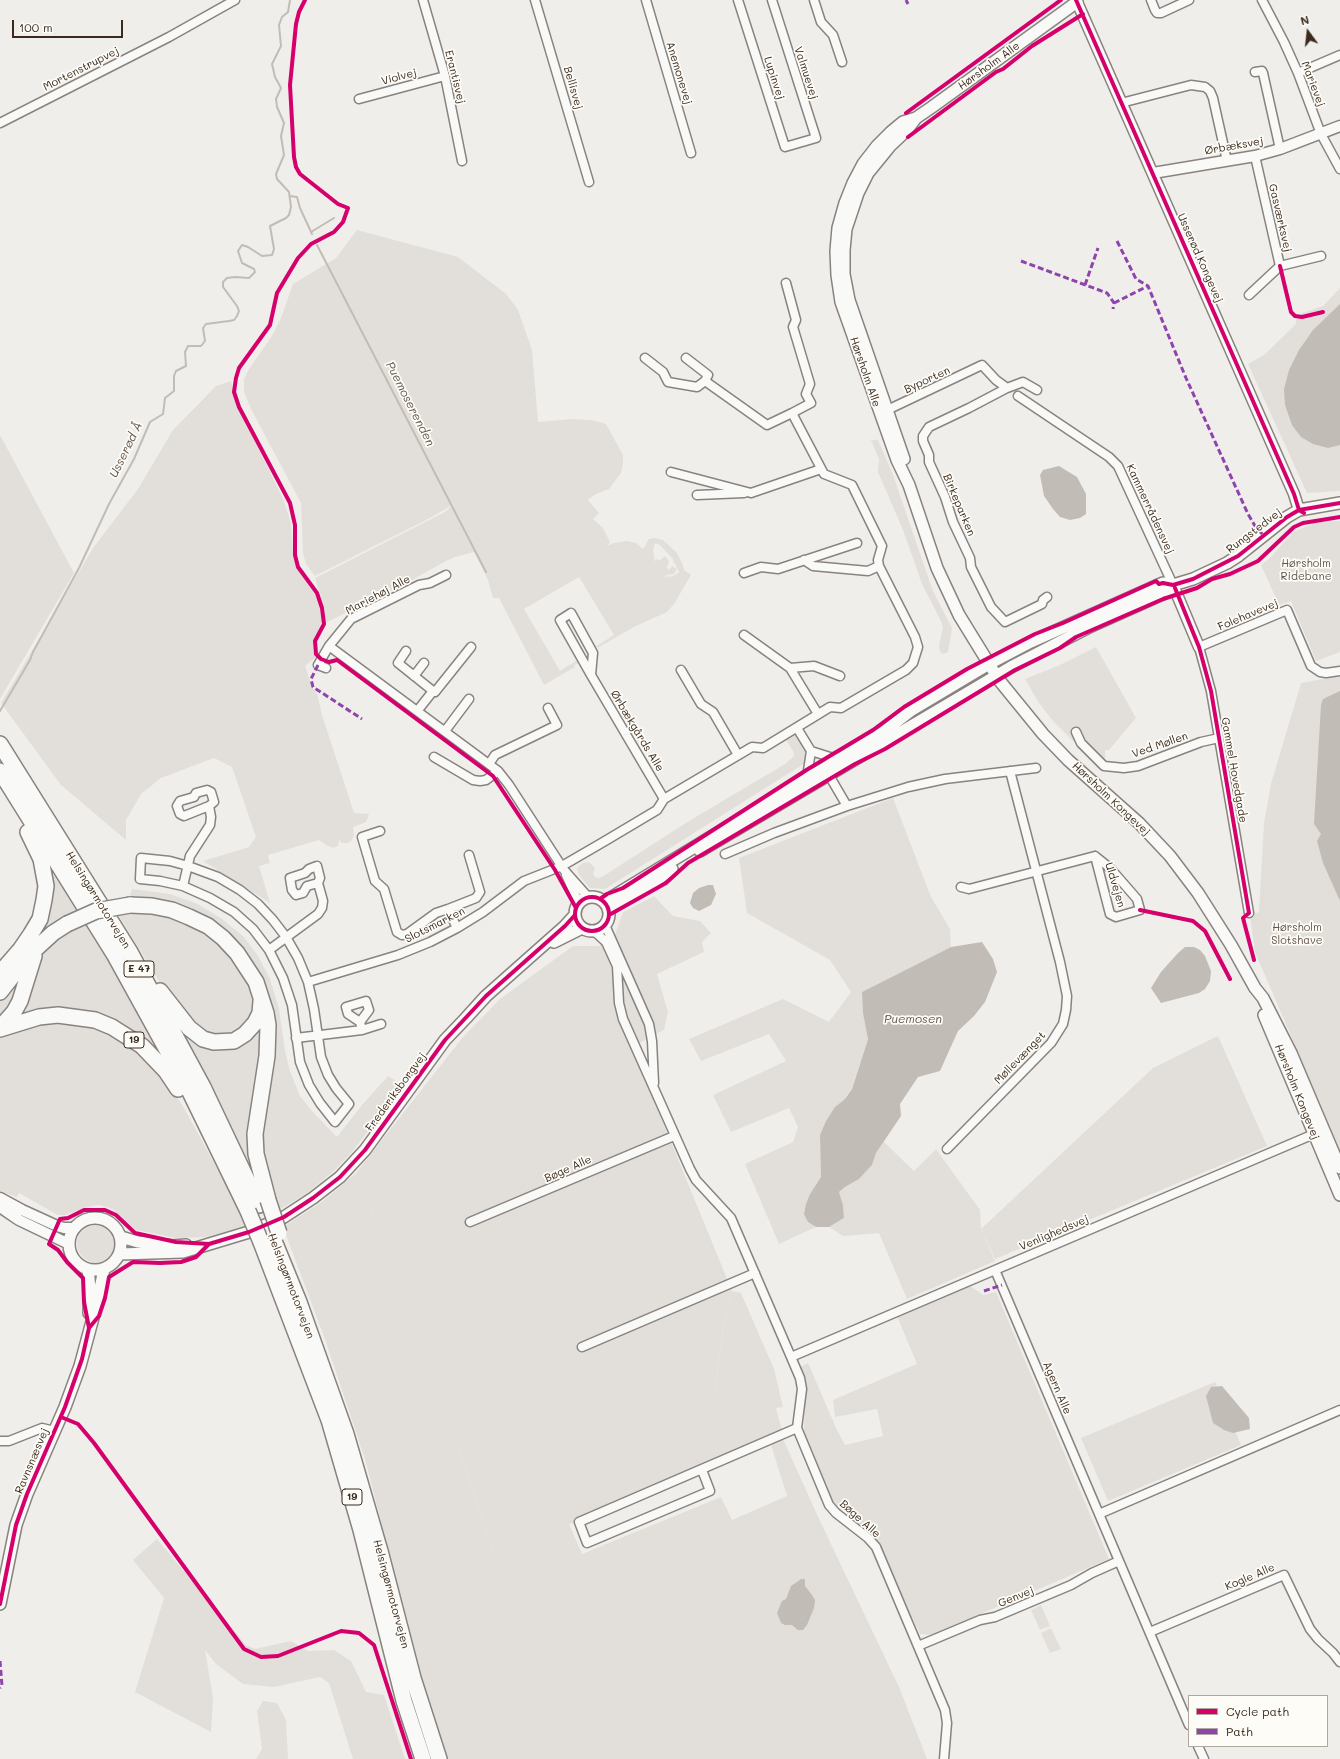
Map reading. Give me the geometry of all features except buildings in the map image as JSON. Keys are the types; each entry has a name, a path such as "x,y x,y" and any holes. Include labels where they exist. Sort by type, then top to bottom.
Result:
{"highway":[{"name":"Helsingørmotorvejen","path":"0,744 130,952 203,1088 258,1205 285,1268 322,1364 346,1434 380,1551 413,1678 439,1759"},
{"name":"Helsingørmotorvejen","path":"0,771 114,954 190,1092 220,1151 258,1205"},
{"path":"0,784 41,859 46,886 40,919 20,950 0,973"},
{"name":"19","path":"0,992 29,955 42,943 67,924 96,912 130,905 152,906 172,910 208,926 224,938 237,953 256,982 268,1025 267,1056 258,1106 256,1141 259,1169 258,1205 271,1237"},
{"path":"0,1028 14,1012 20,1001 30,964 42,943"},
{"path":"130,952 189,1028 203,1039 214,1042 234,1041 245,1034 255,1023 260,1012 261,998"},
{"name":"19","path":"0,1028 39,1017 58,1015 95,1020 127,1035 142,1046 166,1071 220,1151"},
{"name":"Helsingørmotorvejen","path":"271,1237 329,1420 361,1530 404,1701 423,1759"}],"main road":[{"name":"Hørsholm Alle","path":"996,676 959,615 937,568 909,485 897,460 884,412 842,302 837,275 836,251 838,228 845,203 853,183 877,146 891,132 904,122 916,118 1078,1"},
{"name":"Rungstedvej","path":"988,664 1031,642 1163,583 1173,585 1193,579 1238,556 1287,517 1299,510 1340,503"},
{"name":"Rungstedvej","path":"996,676 1091,626 1167,592 1173,585"},
{"path":"606,906 654,882 676,865 827,771 888,740 996,676 1007,661 1015,656 1102,614 1116,604"},
{"path":"888,740 894,731 978,678 988,664"},
{"path":"606,906 646,878 807,777 827,771 839,758 882,732 912,710 988,664"},
{"name":"Hørsholm Kongevej","path":"996,676 1043,734 1068,760 1139,823 1170,856 1198,894 1255,988 1263,998 1278,1025 1340,1168"},
{"path":"596,897 606,906 608,920 605,925 594,931 582,928 578,924 575,915 576,908 583,900 596,897"},
{"name":"Frederiksborgvej","path":"120,1254 166,1254 184,1252 249,1232 284,1217 313,1198 340,1177 365,1150 446,1040 486,996 532,956 575,915"},
{"name":"Frederiksborgvej","path":"532,956 572,931 582,928"},
{"name":"Hørsholm Kongevej","path":"1255,988 1258,1001 1280,1048 1340,1195"},
{"path":"1314,1134 1324,1140 1340,1178"},
{"path":"101,1218 113,1225 121,1237 122,1243 120,1254 104,1269 88,1269 77,1262 73,1257 69,1244 74,1228 86,1219 101,1218"},
{"name":"Frederiksborgvej","path":"121,1237 138,1242 173,1246 209,1244"},
{"name":"Ravnsnæsvej","path":"88,1269 90,1288 89,1328"},
{"name":"Ravnsnæsvej","path":"0,1604 16,1525 27,1494 65,1408 82,1359 89,1328 97,1303 104,1269"}],"street":[{"name":"Mortenstrupvej","path":"0,123 169,37 235,0"},
{"name":"Erantisvej","path":"423,0 445,76 462,161"},
{"name":"Bellisvej","path":"535,0 589,182"},
{"name":"Anemonevej","path":"646,0 691,153"},
{"name":"Lupinvej","path":"738,0 785,147 802,142"},
{"name":"Valmuevej","path":"772,0 816,138 802,142"},
{"path":"814,0 821,22 833,35 842,62"},
{"path":"1151,0 1155,10 1158,13 1161,13 1189,0"},
{"name":"Marievej","path":"1262,0 1298,73 1321,134 1340,169"},
{"name":"Usserød Kongevej","path":"1078,1 1294,494 1299,510"},
{"path":"839,52 847,49"},
{"path":"1298,73 1340,56"},
{"path":"1255,72 1262,71 1263,73 1280,149"},
{"name":"Violvej","path":"359,99 445,76"},
{"path":"1122,103 1191,84 1205,87 1210,91 1213,98 1227,161"},
{"name":"Ørbæksvej","path":"1153,173 1256,156 1280,149 1340,126"},
{"name":"Gasværksvej","path":"1256,156 1280,266 1321,256"},
{"path":"1250,296 1280,266"},
{"path":"705,381 768,425 810,403 806,394 810,384 793,327 796,320 786,283"},
{"path":"645,358 663,372 668,382 697,387 705,381 708,375 686,358"},
{"name":"Byporten","path":"884,412 982,365 996,380 1007,388"},
{"path":"1007,388 1023,382 1037,390"},
{"name":"Birkeparken","path":"1007,388 929,427 923,436 923,441 929,455 929,462 970,558 971,567 991,608 1005,622 1042,604 1043,600 1047,597"},
{"name":"Kammerrådensvej","path":"1018,396 1109,457 1118,466 1173,585"},
{"path":"563,868 657,810 664,799 738,755 752,747 763,748 830,707 842,708 900,674 913,663 918,648 915,636 879,566 878,560 882,546 852,485 825,475 792,413"},
{"path":"697,496 751,493 821,469"},
{"path":"671,472 751,493"},
{"path":"744,573 762,567 778,569 857,543"},
{"path":"804,560 813,566 868,571 879,566"},
{"name":"Mariehøj Alle","path":"326,668 318,665 329,646 351,619 419,585 430,583 446,575"},
{"name":"Gammel Hovedgade","path":"1173,585 1199,647 1211,691 1249,913"},
{"name":"Folehavevej","path":"1199,647 1287,610 1311,666 1316,670 1326,673 1340,671"},
{"name":"Ørbækgårds Alle","path":"590,675 593,653 571,613 560,620 590,675 664,799"},
{"path":"744,635 790,668 818,714"},
{"path":"329,646 498,770 583,900"},
{"path":"418,710 433,691 436,692 471,647"},
{"path":"406,651 398,663 433,691"},
{"path":"414,676 424,663"},
{"path":"790,668 814,666 840,676"},
{"path":"681,670 702,704 713,712 738,755"},
{"path":"445,731 469,699"},
{"path":"489,764 495,755 557,725 548,708"},
{"path":"797,728 811,751 807,777"},
{"name":"Ved Møllen","path":"1076,732 1081,743 1104,766 1124,768 1138,766 1201,742 1220,738"},
{"path":"811,751 830,757 839,758"},
{"path":"434,757 473,780 486,780 498,770"},
{"path":"725,854 774,833 847,806 908,787 945,779 1036,768"},
{"path":"827,771 847,806"},
{"name":"Møllevænget","path":"947,1149 1051,1043 1063,1024 1066,1010 1067,996 1065,984 1010,771"},
{"path":"183,886 190,856 210,826 211,817 209,806"},
{"path":"380,831 362,836 375,881 384,889 397,932 402,935 407,934 436,913 476,898 480,892 469,855"},
{"name":"Uldvejen","path":"1036,870 1095,856"},
{"name":"Uldvejen","path":"1095,856 1110,868 1138,899 1140,910 1116,917 1110,914 1095,856"},
{"path":"141,858 170,861 188,866 218,877 240,890 258,904 286,938 298,958 308,982 314,1009 321,1057 328,1075 349,1104 335,1122 320,1103 309,1085 300,1062 292,1005 283,978 269,950 253,929 234,912 210,898 183,886 160,881 140,879 141,858"},
{"name":"Slotsmarken","path":"308,982 398,955 430,942 483,912 524,881 563,868"},
{"path":"961,887 969,889 1036,870"},
{"path":"269,950 318,914 322,908 323,901 318,883"},
{"path":"448,909 457,928"},
{"name":"Bøge Alle","path":"605,925 649,1024 652,1041 653,1072 656,1092"},
{"name":"Bøge Alle","path":"594,931 606,942 617,966 619,1003 623,1019 674,1136 696,1180 731,1218 800,1378 802,1389 797,1428 829,1505 836,1513 868,1538 876,1547 918,1646 945,1710 947,1723 944,1759"},
{"path":"296,1038 361,1026 381,1024"},
{"name":"Venlighedsvej","path":"791,1357 1314,1134 1322,1124"},
{"name":"Bøge Alle","path":"470,1222 674,1136"},
{"path":"0,1198 57,1226 74,1228"},
{"path":"0,1207 19,1220 69,1244"},
{"name":"Agern Alle","path":"995,1270 1188,1723"},
{"path":"582,1347 755,1273"},
{"path":"1099,1514 1340,1410"},
{"path":"0,1441 10,1441 42,1428 55,1431"},
{"path":"702,1470 710,1491 587,1543 579,1522 797,1428"},
{"name":"Genvej","path":"918,1646 980,1620 995,1617 1050,1594 1119,1561"},
{"name":"Kogle Alle","path":"1150,1632 1284,1575 1310,1629 1318,1639 1334,1653 1340,1662"},
{"path":"1198,1747 1204,1759"}],"shaded area":[{"path":"1218,1036 1267,1146 995,1259 981,1229 1153,1068"},
{"path":"632,1047 732,1291 723,1330 715,1388 760,1386 776,1408 782,1430 496,1557 457,1444 372,1213 375,1203 488,1110"},
{"path":"1215,1382 1241,1445 1108,1501 1081,1438"}],"green space":[{"path":"357,230 458,257 506,294 518,310 532,350 538,422 572,419 591,420 606,424 623,455 621,473 609,489 596,494 588,500 599,513 593,519 603,528 610,542 607,546 614,543 627,541 636,543 643,549 649,539 655,538 663,540 677,553 684,570 691,575 674,604 667,612 636,626 599,647 595,647 614,635 579,577 524,609 560,671 579,659 581,662 544,685 499,598 493,598 488,580 474,552 446,561 403,585 325,623 325,609 315,578 445,512 454,504 430,518 315,576 306,564 303,553 301,503 251,409 244,392 244,379 249,369 272,336 281,318 293,284 336,258","holes":["655,543 660,545 672,558 679,572 663,579 667,575 674,574 677,569 672,566 669,570 667,568 669,561 665,556 660,560 656,559 655,562 653,550"]},
{"path":"1340,288 1340,491 1307,493 1248,364 1264,355 1296,324 1297,315 1323,306"},
{"path":"231,381 235,400 284,501 291,524 293,550 298,570 317,598 322,621 313,643 313,650 317,656 305,666 312,687 317,694 322,715 354,813 369,814 366,822 353,827 354,835 352,840 348,843 342,843 339,840 338,846 333,848 319,840 268,855 270,863 259,866 270,903 203,861 249,847 256,837 232,767 214,758 161,778 141,794 126,820 126,840 61,785 1,703 93,548 138,489 173,430 216,386"},
{"path":"0,435 74,573 0,699"},
{"path":"871,440 878,440 893,475 933,591 952,628 948,652 946,653 943,654 940,652 939,646 943,627 941,621 922,584 903,530 878,472 879,459"},
{"name":"Hørsholm Ridebane","path":"1340,521 1340,652 1316,661 1291,601 1279,605 1261,565 1269,559 1293,532 1317,522"},
{"path":"1096,647 1136,718 1109,750 1105,750 1105,770 1101,769 1052,720 1039,703 1025,679 1060,665"},
{"name":"Hørsholm Slotshave","path":"1340,676 1340,1150 1255,952 1250,915 1259,912 1264,823 1271,784 1301,683"},
{"path":"796,735 805,750 805,763 605,889 590,888 579,875 577,868 583,863 589,862 595,868 593,874 595,877 602,877 689,821 785,764 794,756 793,751 786,740"},
{"path":"893,798 931,897 950,929 951,947 862,992 868,1038 852,1088 845,1099 835,1107 820,1135 821,1177 810,1194 808,1222 816,1227 779,1244 745,1164 793,1142 798,1127 789,1108 731,1132 713,1095 786,1061 769,1034 701,1061 689,1039 783,999 829,1022 851,992 830,960 747,913 739,858"},
{"path":"38,845 81,910 0,978 40,924"},
{"path":"132,889 170,894 198,904 222,919 244,937 258,956 270,979 279,1009 285,1051 290,1071 300,1096 337,1137 362,1105 388,1076 403,1085 352,1152 335,1170 306,1194 277,1211 261,1142 273,1048 237,944 129,899"},
{"path":"654,896 673,916 700,921 711,933 702,942 704,952 657,974 668,1012 664,1030 632,1047 654,1101 623,1114 565,1096 488,1110 471,1134 498,1178 476,1188 464,1163 375,1203 372,1213 411,1306 445,1313 478,1385 496,1401 503,1419 457,1444 496,1557 569,1524 582,1554 721,1497 732,1520 787,1496 771,1445 783,1439 820,1521 899,1687 927,1759 446,1759 443,1751 410,1635 365,1459 326,1342 283,1227 323,1201 356,1173 463,1037 500,999 573,946 599,946 615,935 623,912"},
{"path":"116,911 154,911 205,930 239,963 255,997 254,1007 248,1026 228,1038 201,1033 165,991"},
{"path":"88,920 133,1001 145,1028 174,1074 132,1033 28,1016 22,1013 21,1011 39,954 53,941"},
{"path":"20,975 15,1003 0,1022 0,996"},
{"path":"165,1003 194,1038 255,1032 263,1026 253,1110 265,1201 225,1121 218,1098"},
{"path":"50,1021 92,1026 116,1035 148,1059 171,1088 184,1108 237,1205 245,1226 207,1237 176,1238 136,1230 114,1210 107,1207 99,1205 91,1206 65,1215 58,1215 19,1193 17,1197 0,1191 0,1035"},
{"path":"884,1142 914,1171 936,1149 980,1210 981,1229 995,1261 907,1299 879,1233 843,1236 829,1227 844,1218 843,1205 839,1192 859,1179 872,1165 876,1153"},
{"path":"93,1223 101,1223 108,1226 114,1232 117,1243 114,1254 108,1260 101,1263 93,1263 86,1260 80,1254 77,1247 77,1239 80,1232 86,1226"},
{"path":"970,1286 983,1295 996,1292 1109,1559 931,1635 920,1634 872,1534 834,1506 804,1431 806,1381 800,1367 808,1363 845,1445 883,1436 877,1409 835,1417 833,1400 917,1364 897,1316"},
{"path":"732,1291 741,1293 774,1369 783,1407 776,1408 760,1386 715,1389 723,1330"},
{"path":"157,1539 246,1645 255,1649 291,1641 308,1651 334,1650 351,1661 366,1692 384,1695 405,1759 353,1759 329,1683 320,1677 274,1687 243,1684 216,1664 205,1650 213,1698 211,1732 135,1692 164,1598 133,1560"},
{"path":"1041,1605 1050,1626 1040,1630 1031,1610"},
{"path":"1051,1628 1061,1649 1050,1653 1041,1633"},
{"path":"263,1701 277,1703 286,1720 288,1759 256,1759 262,1749 257,1711"}],"water":[{"path":"1340,304 1340,445 1328,448 1313,444 1301,437 1292,425 1285,405 1284,389 1289,370 1299,350 1313,330"},
{"path":"1059,466 1077,477 1086,494 1086,514 1080,518 1070,520 1060,517 1044,496 1040,475 1043,470"},
{"path":"1340,691 1340,901 1323,863 1317,841 1321,834 1314,824 1321,705 1323,699"},
{"path":"713,885 716,894 711,905 699,911 693,908 690,903 693,893 699,888"},
{"name":"Puemosen","path":"982,942 993,959 997,972 985,1002 974,1016 958,1031 940,1071 918,1077 900,1104 901,1116 876,1153 872,1165 859,1179 839,1192 843,1205 844,1218 829,1227 816,1227 808,1222 804,1214 810,1194 821,1177 820,1135 826,1121 835,1107 845,1099 852,1089 868,1039 863,1013 862,992 951,947"},
{"path":"1185,947 1194,947 1200,950 1205,956 1211,971 1210,981 1205,989 1199,993 1161,1003 1151,988 1161,972"},
{"path":"1222,1386 1249,1418 1250,1429 1233,1433 1224,1430 1213,1423 1206,1396 1211,1387"},
{"path":"801,1579 805,1579 805,1586 815,1600 814,1608 807,1625 803,1630 798,1630 792,1625 785,1625 781,1623 777,1613 782,1601 786,1599 791,1586"}],"waterway":[{"name":"Usserød Å","path":"0,711 30,660 79,568 109,504 134,459 150,422 163,414 165,398 174,391 174,376 176,371 186,366 185,352 188,346 201,346 205,341 203,328 206,324 234,320 237,316 239,311 237,306 223,287 223,282 227,278 249,278 255,272 254,269 242,263 238,251 242,245 262,256 272,255 274,249 270,226 289,215 291,207 289,192 277,179 276,174 284,155 281,136 284,123 277,107 276,99 281,88 275,77 272,64 281,46 279,25 282,17 288,12 290,0"},
{"name":"Puemoserenden","path":"290,196 297,197 300,208 312,234"},
{"path":"311,232 334,218"},
{"name":"Puemoserenden","path":"317,245 486,572"}],"marked path":[{"path":"906,0 908,4"},
{"path":"1117,241 1136,279 1148,286 1186,378 1248,514 1255,526 1264,536"},
{"path":"1085,285 1098,248"},
{"path":"1021,261 1107,293 1114,303 1113,309"},
{"path":"1114,303 1148,286"},
{"path":"318,665 311,679 313,687 362,719"},
{"path":"984,1291 1002,1285"},
{"path":"0,1661 2,1686 0,1688"}],"cycle path":[{"path":"305,0 299,12 296,24 290,85 294,157 296,167 300,174 338,204 348,208 343,222 334,232 311,244 298,258 277,293 270,325 239,368 234,392 239,407 290,503 295,525 295,555 298,567 317,593 322,608 324,624 315,641 316,654 321,659 329,662 337,660 493,776 555,870 576,908"},
{"path":"906,113 1061,0"},
{"path":"1076,0 1294,494 1299,510 1304,513"},
{"path":"908,137 996,72 1003,69 1032,46 1083,14"},
{"path":"1280,266 1291,312 1295,316 1302,317 1323,312"},
{"path":"600,899 607,894 623,888 808,769 873,730 904,707 967,669 1035,634 1156,581 1159,584 1163,583 1173,585 1193,579 1238,556 1287,517 1299,510 1340,503"},
{"path":"609,915 666,883 688,863 855,764 885,749 1015,670 1060,648 1076,637 1163,599 1197,588 1212,579 1230,574 1258,561 1294,527 1303,523 1340,517"},
{"path":"1175,588 1199,647 1211,691 1249,913 1243,918 1254,960"},
{"path":"589,897 595,897 604,902 608,908 609,914 608,920 604,926 595,931 589,931 580,926 575,917 575,911 580,902 589,897"},
{"path":"1140,910 1193,921 1205,931 1230,979"},
{"path":"89,1328 84,1302 83,1278 67,1262 58,1250 49,1244 60,1219 68,1218 84,1210 105,1210 116,1215 135,1233 176,1242 209,1244 249,1232 284,1217 313,1198 340,1177 365,1150 445,1040 486,996 565,926 575,915"},
{"path":"0,1604 16,1525 27,1494 65,1407 82,1359 89,1328 99,1316 105,1298 109,1277 133,1262 181,1262 196,1257 209,1244"},
{"path":"61,1417 78,1424 94,1443 244,1649 261,1657 278,1656 341,1631 359,1633 374,1645 411,1759"}]}
